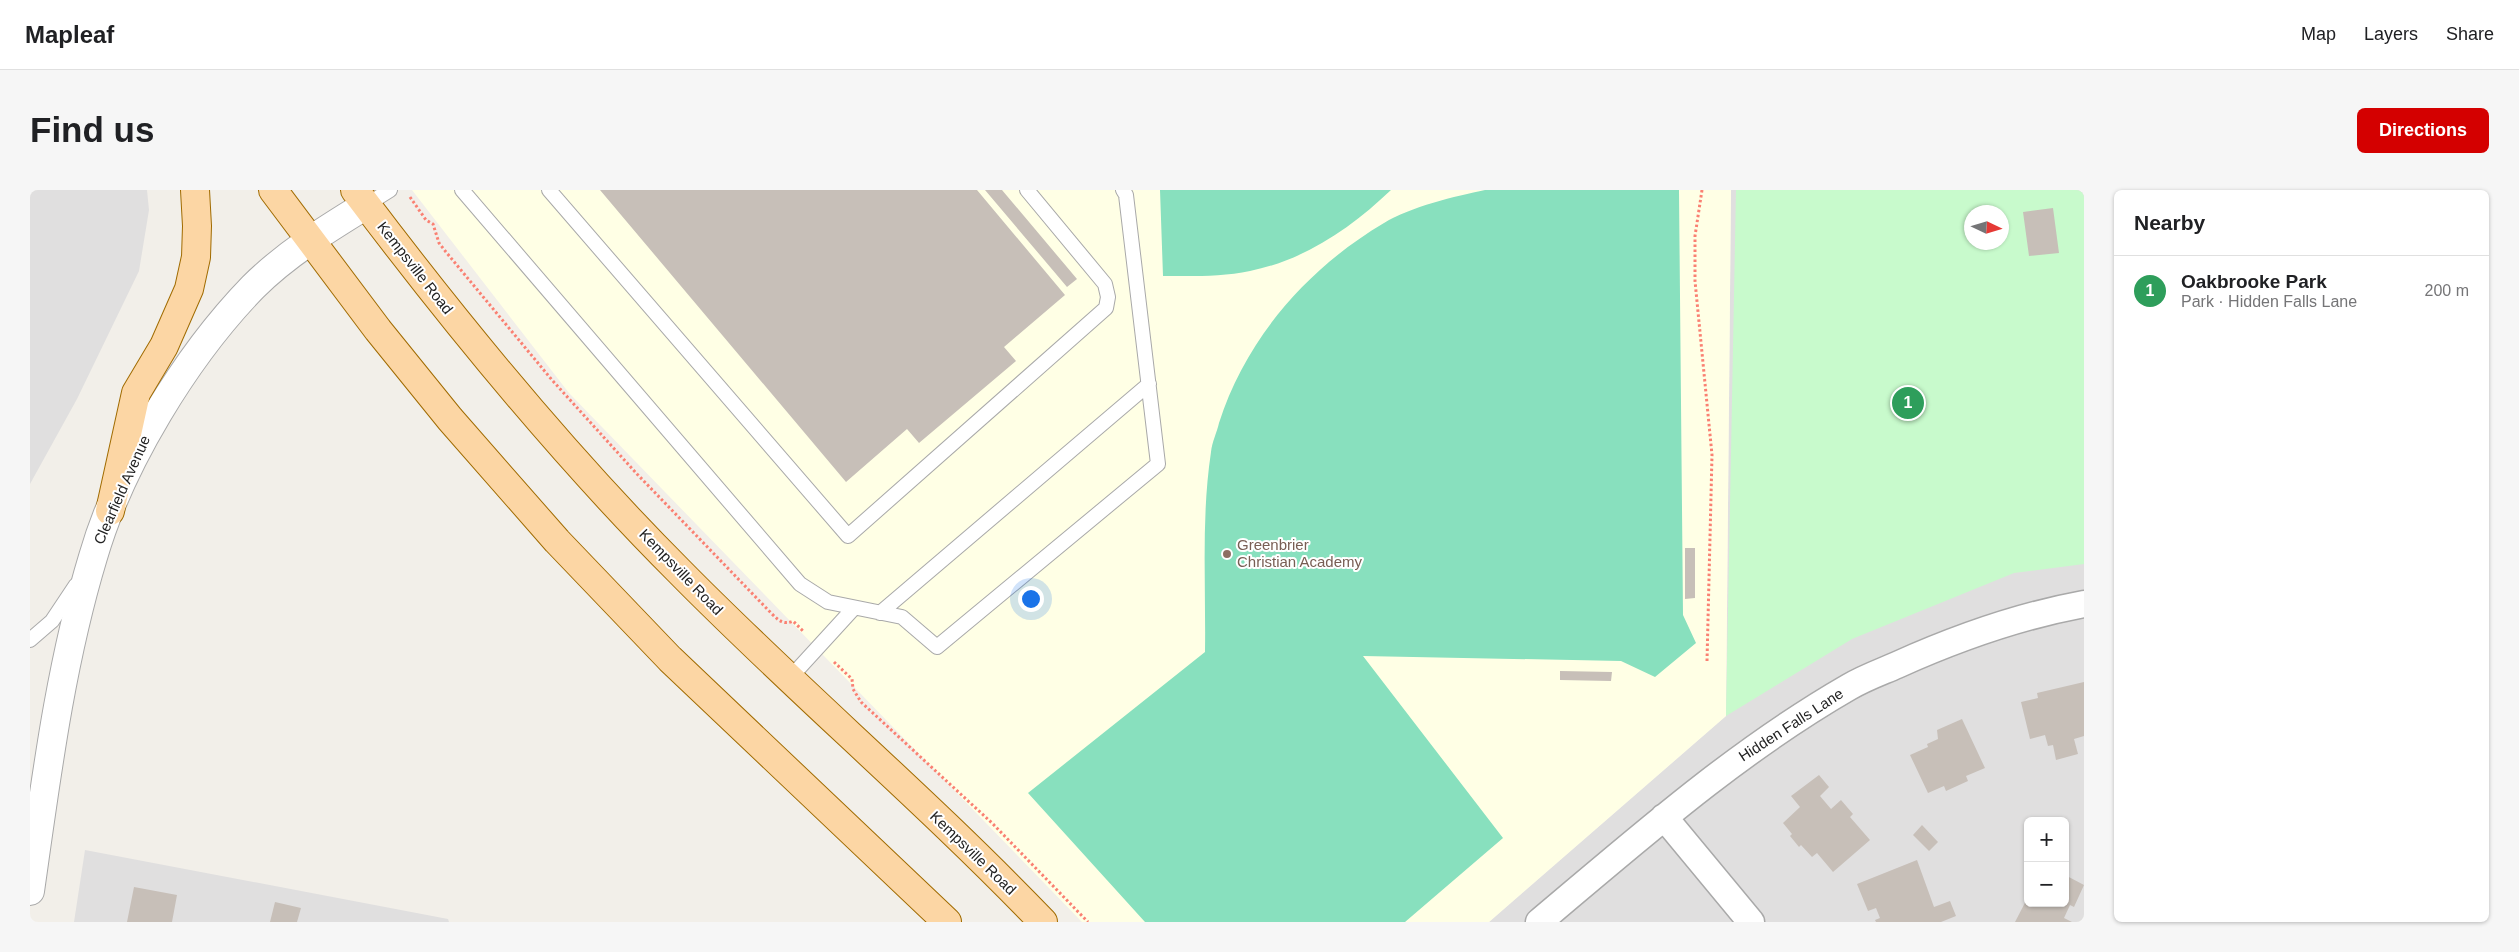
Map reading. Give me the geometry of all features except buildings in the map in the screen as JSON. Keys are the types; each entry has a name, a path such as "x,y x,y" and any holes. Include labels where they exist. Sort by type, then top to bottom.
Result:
{"main road":[{"path":"110,511 136,393 168,338 189,289 196,257 195,190"},
{"path":"273,190 309,240 450,419 557,541 670,659 947,922"},
{"name":"Kempsville Road","path":"360,197 412,267 476,344 584,470 678,570 789,679 947,827 1042,922"}],"street":[{"name":"Clearfield Avenue","path":"30,891 61,689 93,556 110,511 148,432 175,386 212,334 254,286 360,197"},
{"name":"Hidden Falls Lane","path":"1539,922 1708,780 1770,736 1851,686 1978,632 2055,610 2084,604"},
{"path":"1664,817 1751,922"}],"lane":[{"path":"360,197 390,190"},
{"path":"462,190 800,584 828,602 902,617 937,647 1158,464 1126,195 1123,190"},
{"path":"549,190 848,536 1106,308 1108,297 1105,284 1027,190"},
{"path":"880,613 1149,384"},
{"path":"30,640 52,621 93,556"},
{"path":"789,679 853,608"}],"path":[{"path":"405,190 426,220 433,224 439,243 497,315 552,380 637,474 772,614 787,624 793,621 852,679 854,689 861,702 992,823 1088,922"},
{"path":"1702,190 1695,236 1695,281 1712,455 1707,661"}],"shaded area":[{"path":"30,190 147,190 149,210 139,271 77,399 30,484"},
{"name":"Greenbrier Christian Academy","path":"412,190 1731,190 1726,716 1489,922 1082,922 569,393"},
{"path":"1731,190 2084,190 2084,922 1489,922 1726,716"},
{"path":"85,850 448,919 449,922 74,922"}],"green space":[{"path":"1160,190 1391,190 1360,217 1326,241 1290,259 1239,273 1163,276"},
{"path":"1485,190 1679,190 1683,615 1696,643 1655,677 1621,661 1363,656 1503,838 1405,922 1145,922 1028,793 1205,652 1205,527 1212,448 1231,392 1245,362 1263,334 1283,308 1306,284 1330,261 1356,241 1384,223 1407,212 1447,199"},
{"path":"1736,190 2084,190 2084,564 2014,573 1852,639 1726,716"}],"place":[{"name":"Oakbrooke Park","path":"1908,403"},
{"name":"Greenbrier Christian Academy","path":"1227,554"}]}
